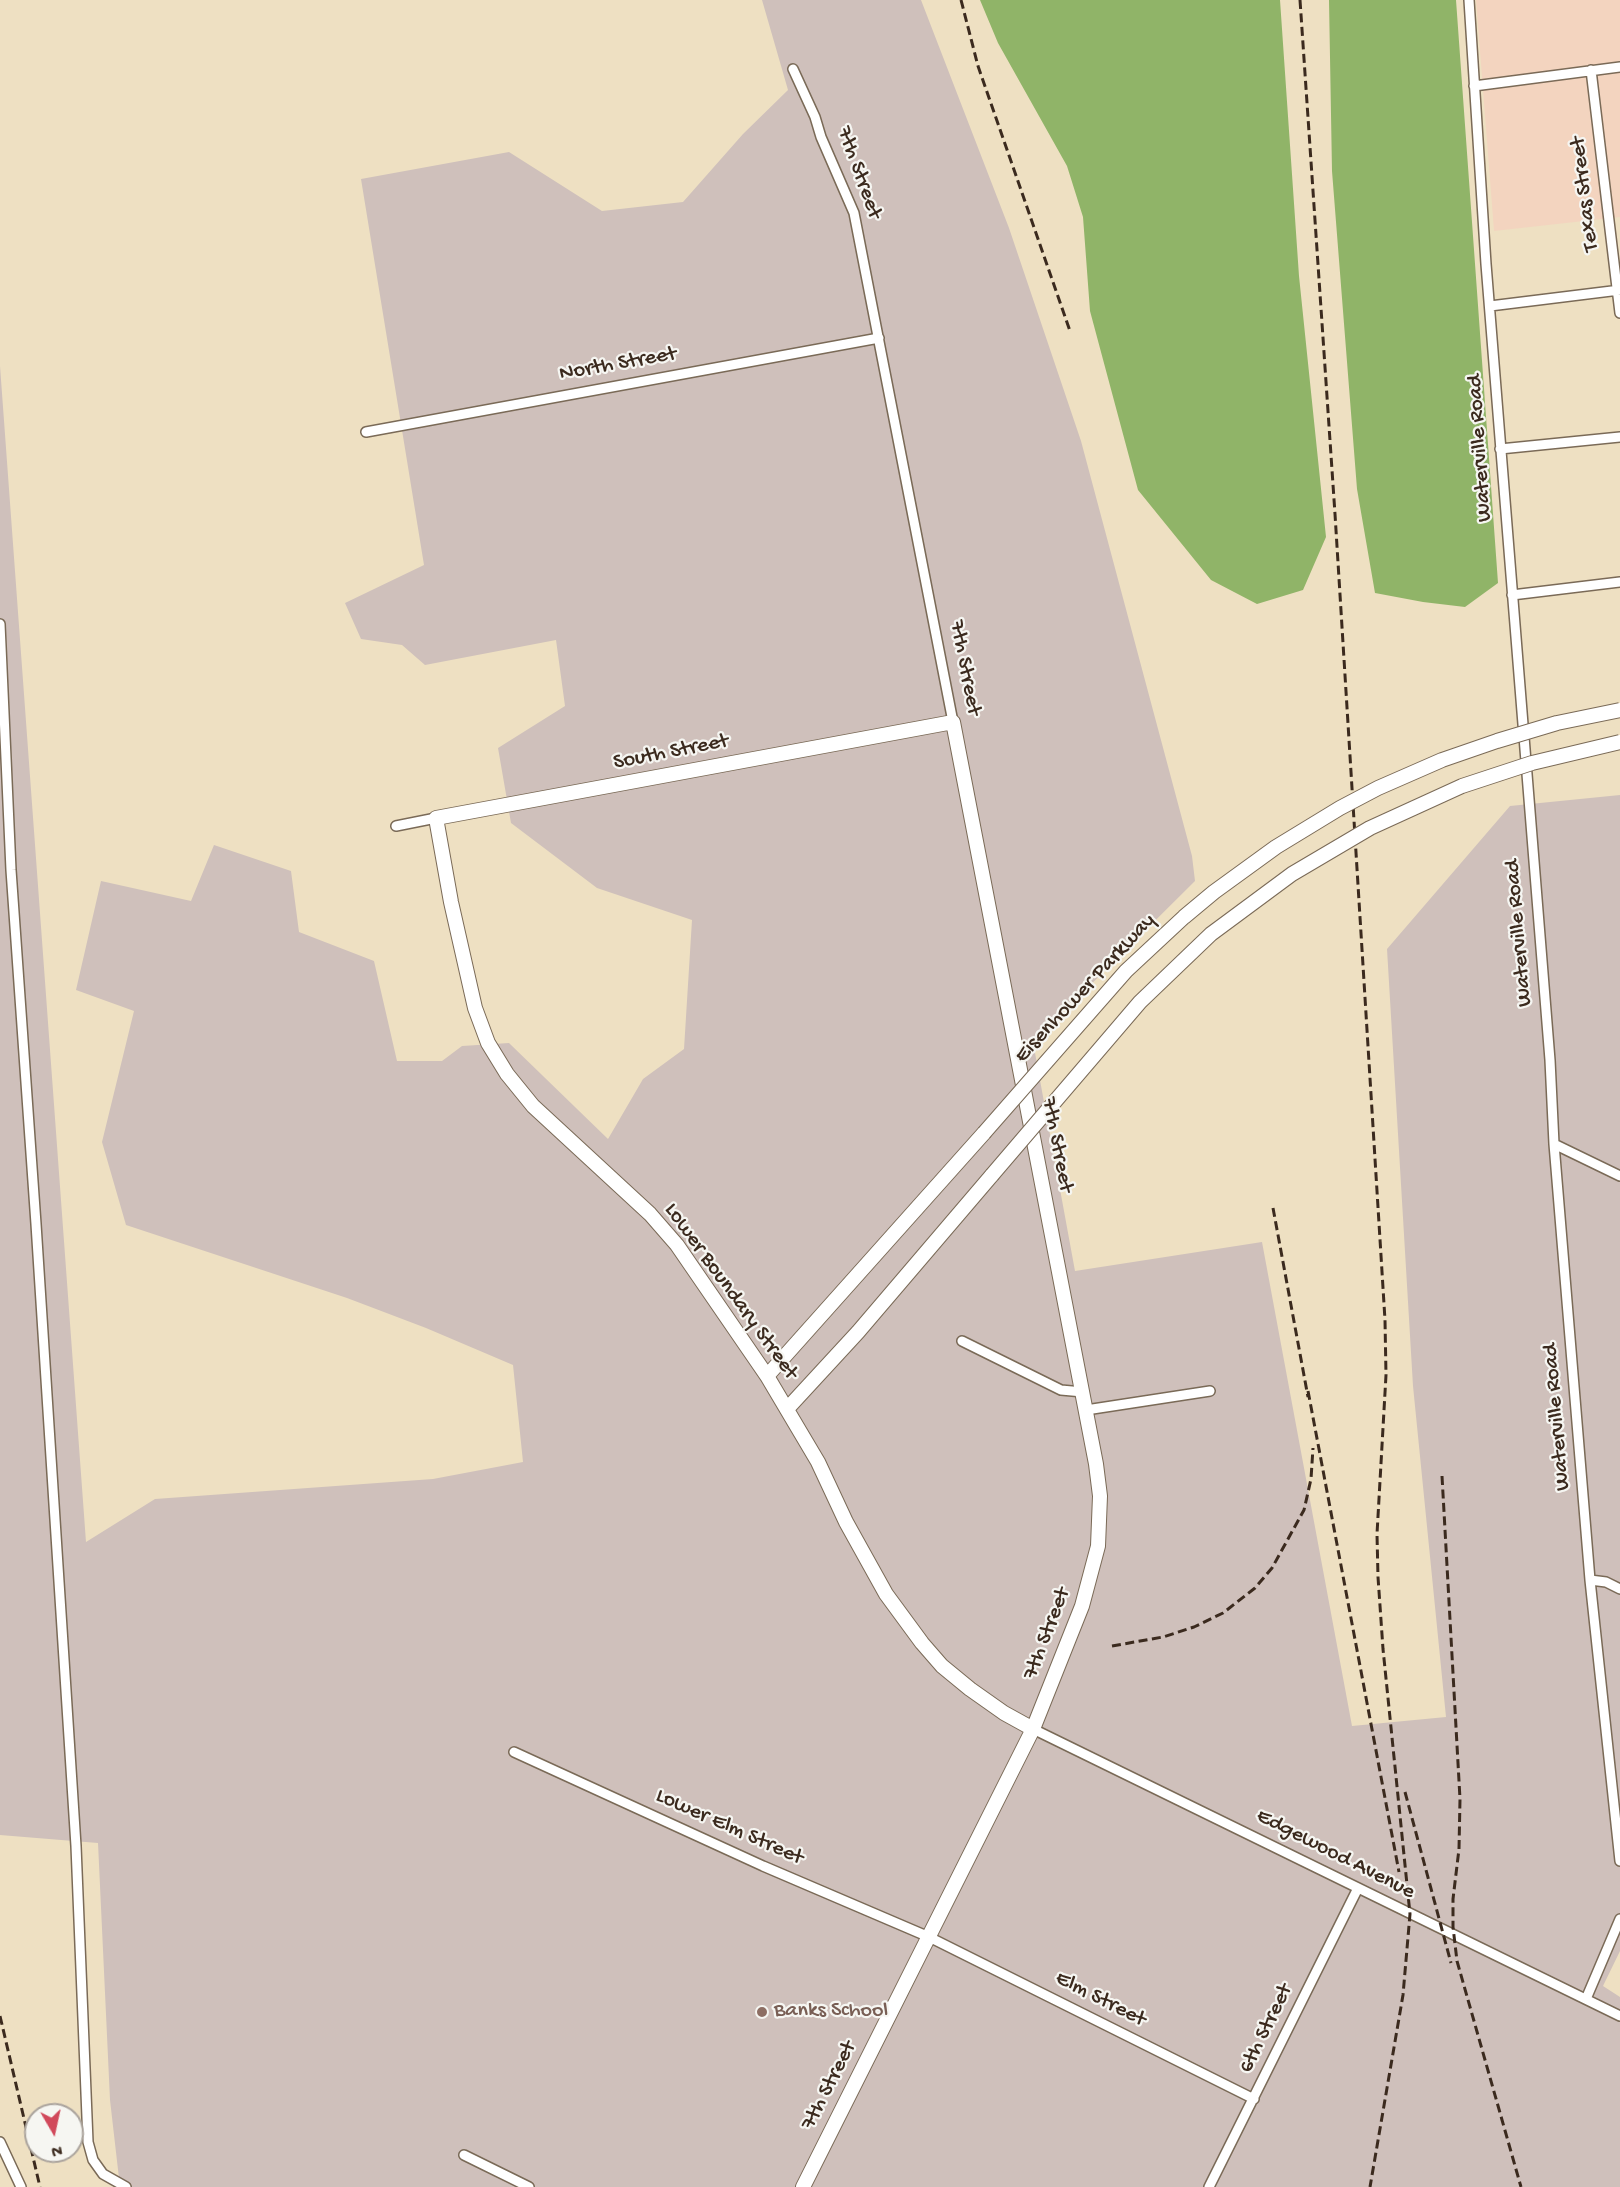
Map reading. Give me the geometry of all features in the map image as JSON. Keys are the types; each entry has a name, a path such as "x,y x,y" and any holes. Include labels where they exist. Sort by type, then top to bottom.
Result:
{"street":[{"name":"Waterville Road","path":"1469,0 1486,264 1550,1060 1554,1144 1590,1580 1618,1805 1620,1861"},
{"path":"1474,86 1620,67"},
{"name":"7th Street","path":"793,69 854,213 1083,1392 1100,1496 1098,1546 1083,1606 1033,1729 803,2187"},
{"name":"Texas Street","path":"1591,70 1620,313"},
{"path":"1490,306 1619,290"},
{"name":"North Street","path":"366,432 879,338"},
{"path":"1500,449 1620,437"},
{"path":"1512,595 1620,582"},
{"path":"0,624 11,870 76,1846 88,2142 93,2160 103,2174 126,2187"},
{"name":"Eisenhower Parkway","path":"767,1376 1126,971 1184,917 1276,847 1378,788 1442,760 1497,741 1557,723 1620,710"},
{"name":"South Street","path":"396,826 953,722"},
{"path":"787,1409 858,1332 1146,996 1211,934 1292,874 1370,828 1461,786 1532,763 1620,742"},
{"name":"Lower Boundary Street","path":"436,818 451,902 470,986 488,1043 507,1074 533,1106 662,1226 767,1376 818,1462 867,1561 901,1617 949,1672 1004,1713 1033,1729"},
{"path":"1554,1144 1620,1176"},
{"path":"962,1341 1061,1390 1083,1392"},
{"path":"1086,1410 1210,1391"},
{"path":"1590,1580 1606,1582 1620,1589"},
{"name":"Edgewood Avenue","path":"1033,1729 1442,1931 1620,2016"},
{"name":"Lower Elm Street","path":"514,1752 763,1866 929,1936"},
{"name":"6th Street","path":"1209,2187 1358,1888"},
{"path":"1586,1999 1620,1919"},
{"name":"Elm Street","path":"929,1936 1254,2099"},
{"path":"0,2142 21,2187"},
{"path":"464,2155 529,2187"}],"shaded area":[{"path":"762,0 921,0 1009,228 1081,441 1192,856 1195,881 1033,1042 1075,1271 1262,1242 1352,1726 1446,1717 1413,1386 1387,949 1510,806 1620,795 1620,1951 1603,1986 1620,1997 1620,2187 120,2187 110,2100 98,1843 0,1835 0,366 86,1542 155,1499 433,1479 523,1462 513,1365 347,1298 126,1225 102,1142 134,1011 76,990 101,881 191,901 214,845 291,871 299,932 374,961 397,1061 442,1061 462,1046 509,1043 608,1139 643,1079 684,1049 692,920 597,888 511,823 498,748 565,706 556,640 425,665 402,645 361,639 345,603 424,565 361,179 509,152 602,211 683,202 743,134 788,90"},
{"path":"1476,0 1620,0 1620,217 1494,231"}],"green space":[{"path":"980,0 1280,0 1299,276 1326,537 1303,590 1257,604 1211,580 1138,490 1090,311 1083,217 1067,166 998,43"},
{"path":"1329,0 1456,0 1498,583 1465,607 1375,593 1357,489 1332,171"}],"railway":[{"path":"961,0 978,66 1070,331"},
{"path":"1300,0 1335,514 1385,1320 1386,1375 1377,1534 1378,1577 1383,1649 1410,1914 1403,1995 1370,2187"},
{"path":"1273,1208 1308,1397"},
{"path":"1308,1391 1399,1872"},
{"path":"1112,1646 1163,1637 1194,1627 1223,1613 1255,1588 1272,1568 1304,1510 1311,1479 1313,1448"},
{"path":"1442,1476 1460,1799 1453,1927 1457,1961 1521,2187"},
{"path":"1405,1792 1451,1963"},
{"path":"0,2016 40,2187"}],"place":[{"name":"Banks School","path":"762,2012"}]}
